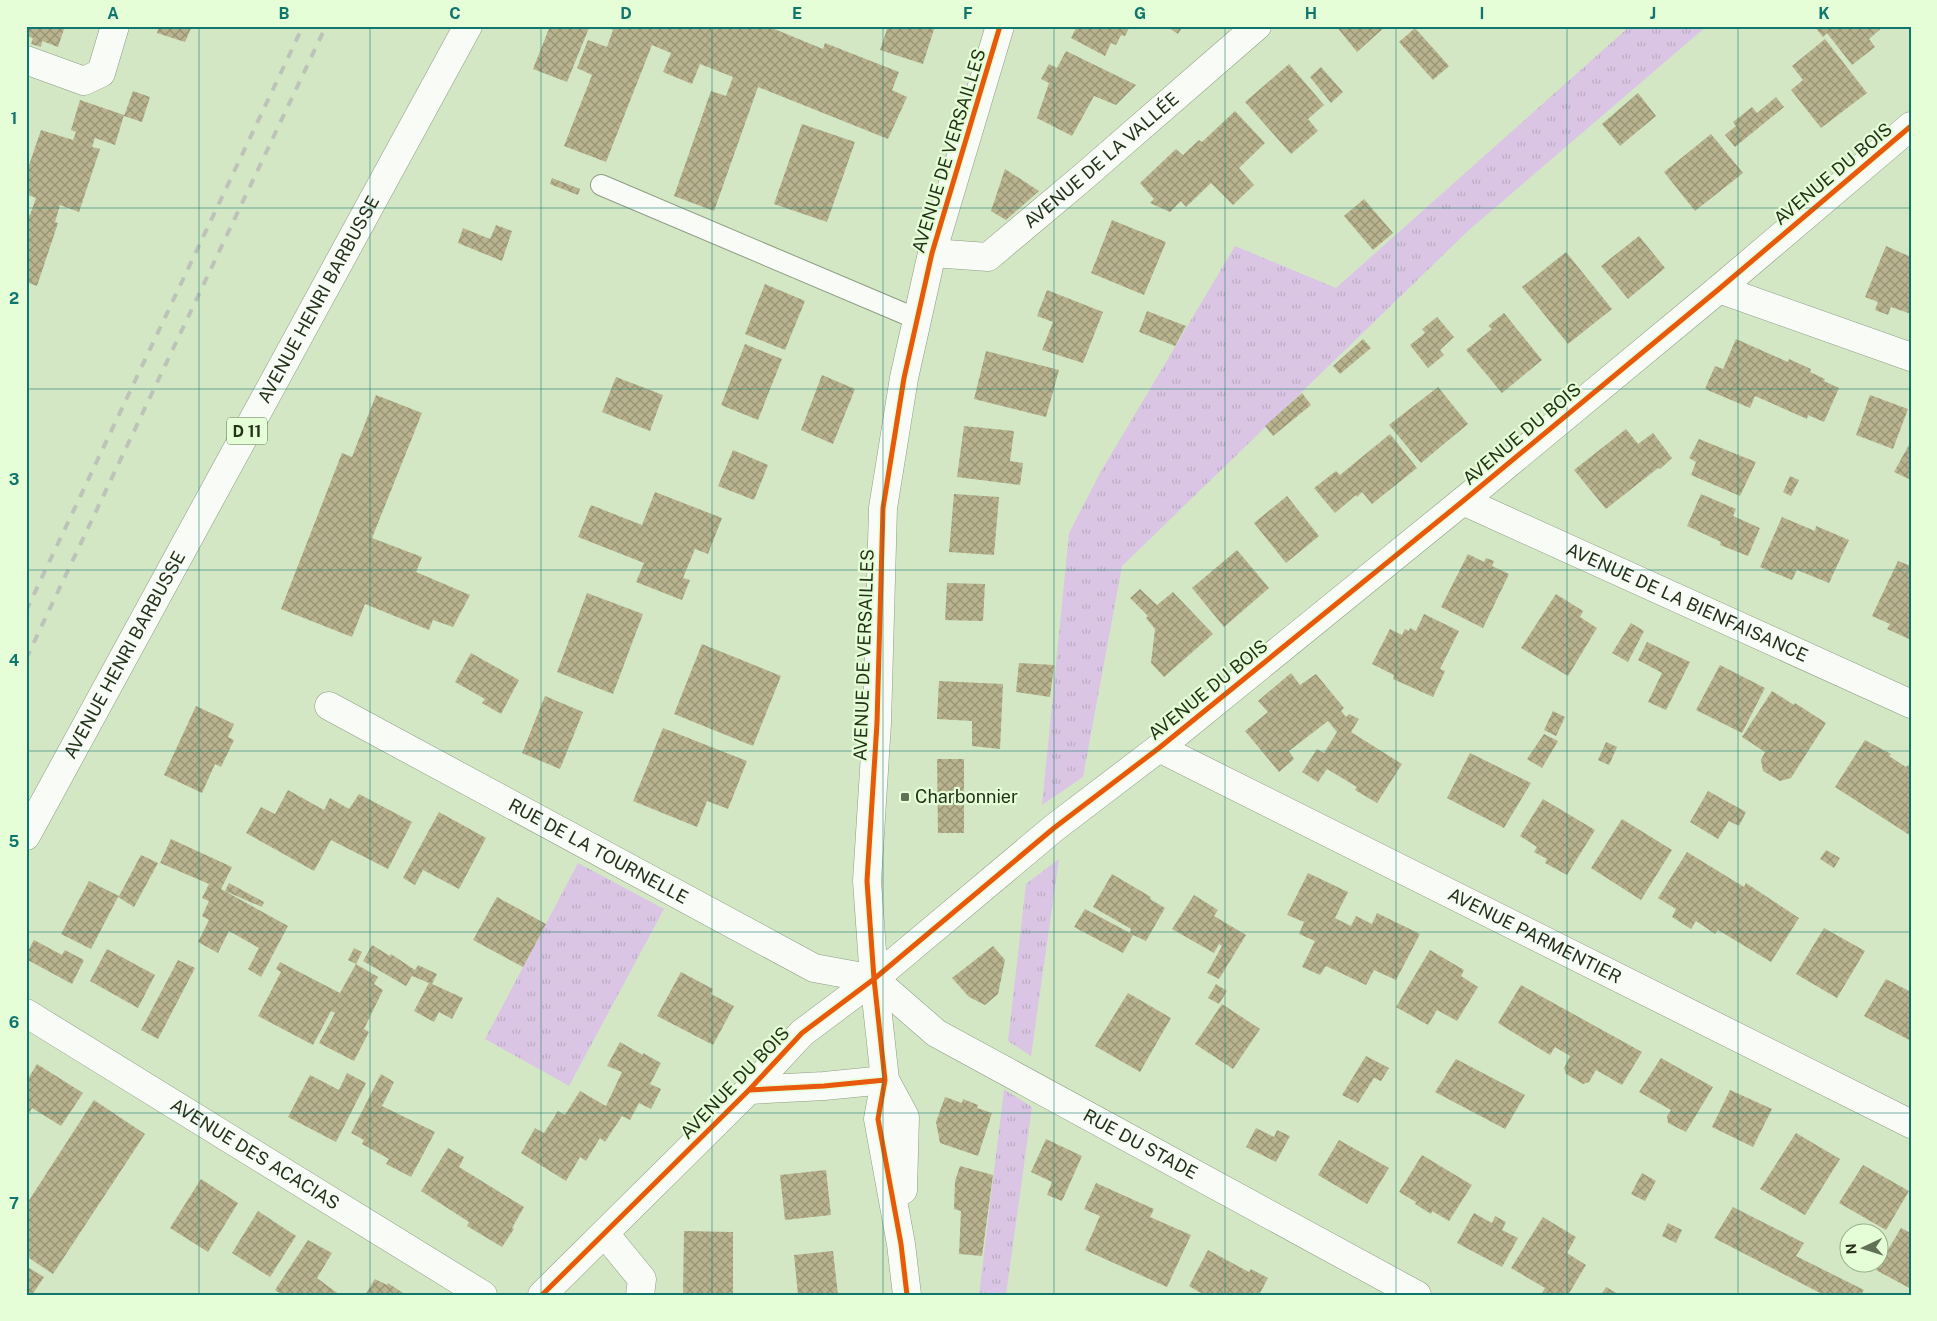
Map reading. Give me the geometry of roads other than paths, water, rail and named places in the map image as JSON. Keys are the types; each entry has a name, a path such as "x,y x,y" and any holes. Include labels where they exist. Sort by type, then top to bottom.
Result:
{"street":[{"path":"26,60 84,81 101,73 115,26"},
{"name":"AVENUE HENRI BARBUSSE","path":"26,836 468,26"},
{"name":"AVENUE DE VERSAILLES","path":"907,1295 901,1244 905,1117 885,1080 866,881 877,723 883,508 904,378 932,253 1000,26"},
{"name":"AVENUE DE LA VALLÉE","path":"932,253 988,257 1257,26"},
{"name":"AVENUE DU BOIS","path":"542,1295 606,1234 749,1090 802,1033 874,979 1054,828 1158,748 1463,501 1719,289 1911,126"},
{"path":"1719,289 1911,357"},
{"name":"AVENUE DE LA BIENFAISANCE","path":"1463,501 1911,704"},
{"name":"RUE DE LA TOURNELLE","path":"329,706 814,968 874,979"},
{"name":"AVENUE PARMENTIER","path":"1158,748 1911,1124"},
{"name":"RUE DU STADE","path":"874,979 936,1033 1417,1295"},
{"name":"AVENUE DES ACACIAS","path":"26,1013 483,1295"},
{"path":"749,1090 824,1086 885,1080"},
{"path":"606,1234 642,1279 640,1295"}],"lane":[{"path":"601,185 917,319"}],"railway":[{"path":"26,611 303,26"},
{"path":"26,659 326,26"}],"place":[{"name":"Charbonnier","path":"905,797"}]}
